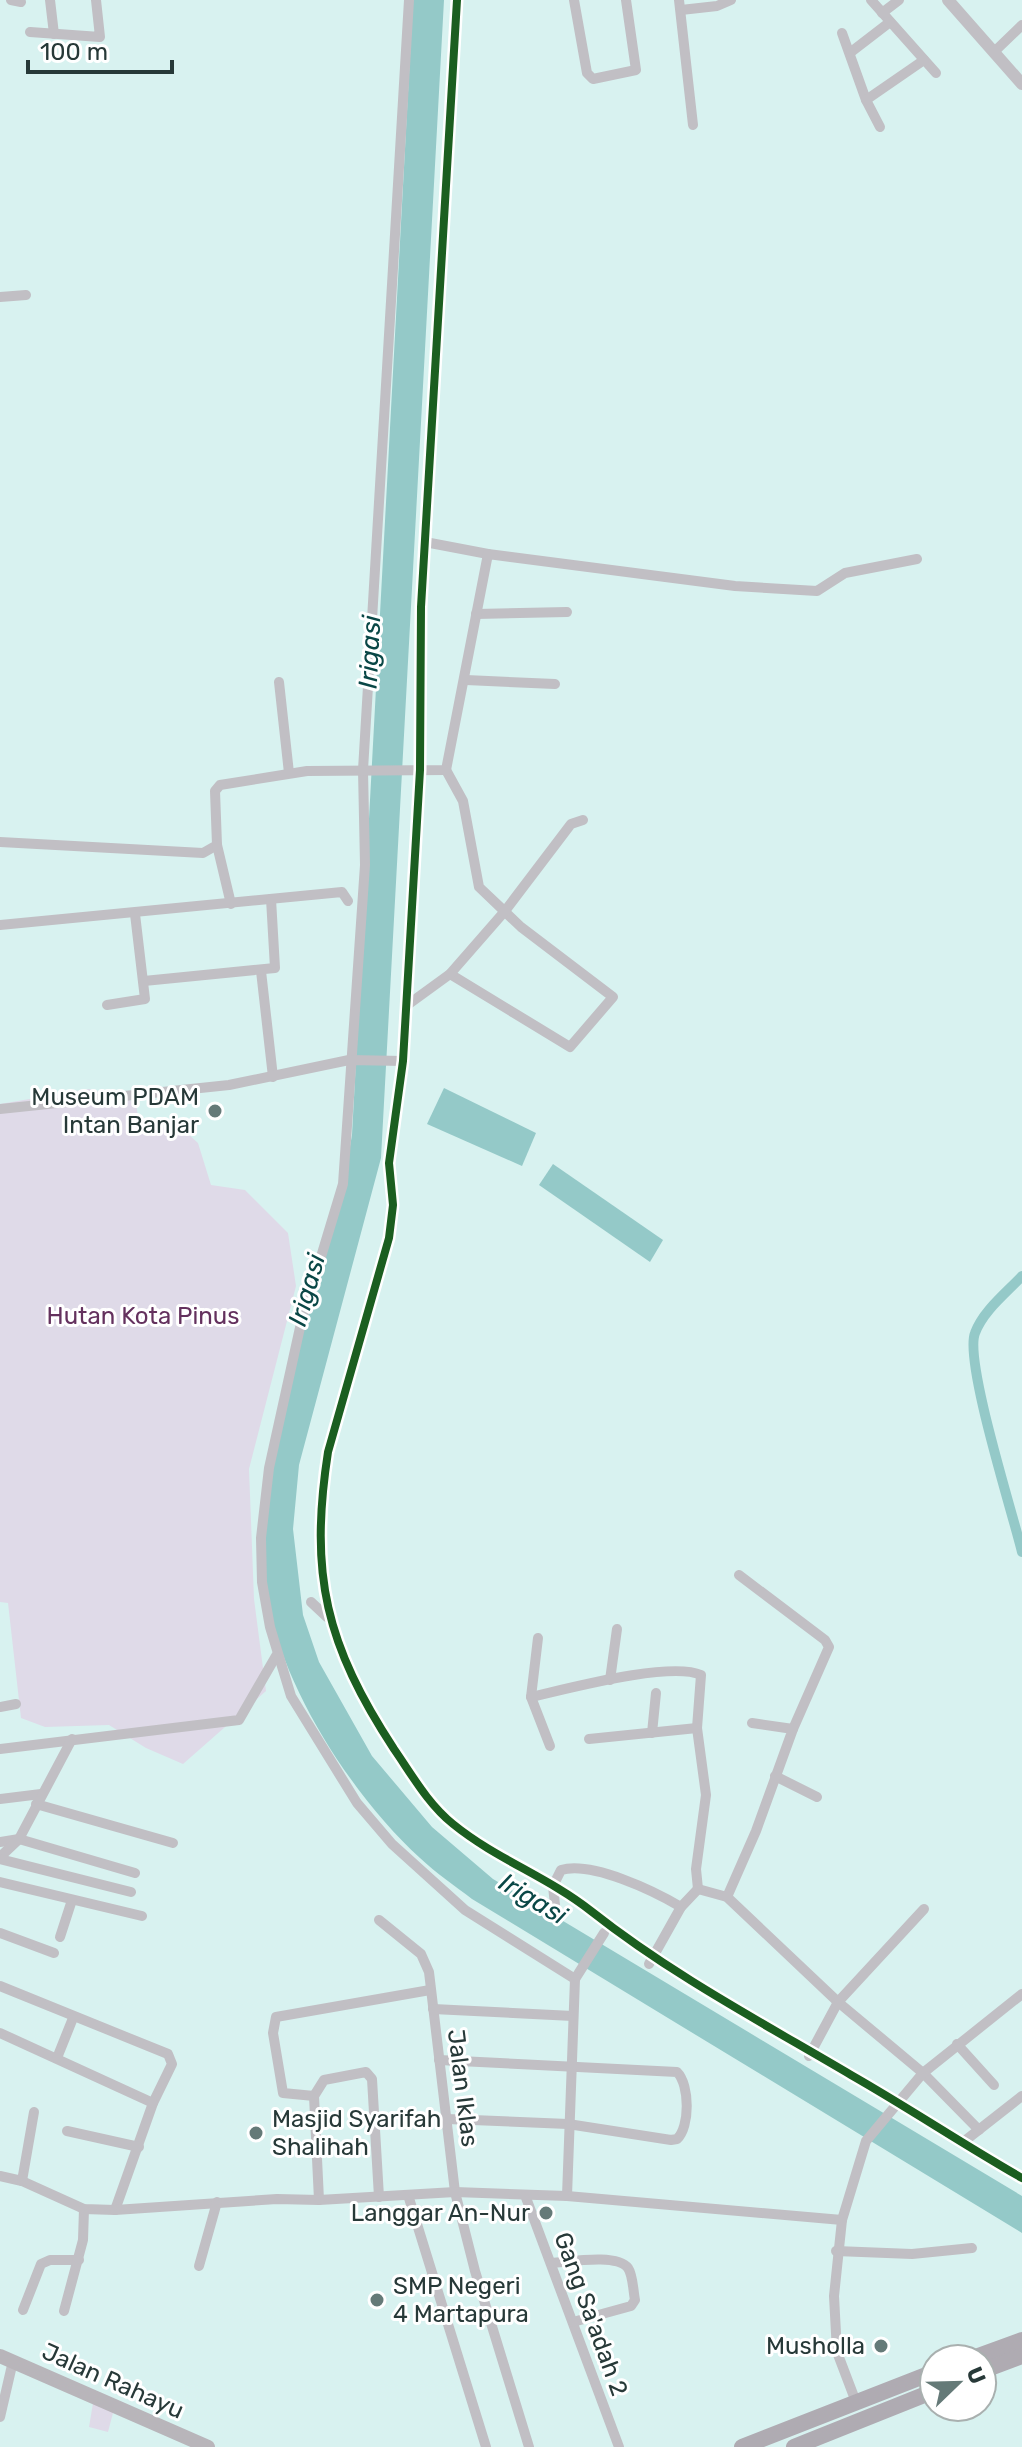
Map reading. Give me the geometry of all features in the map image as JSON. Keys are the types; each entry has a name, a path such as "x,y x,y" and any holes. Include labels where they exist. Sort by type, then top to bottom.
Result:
{"highway":[{"path":"998,2349 1022,2340"},
{"path":"998,2365 1022,2356"},
{"path":"742,2447 918,2378"},
{"path":"797,2446 918,2397"}],"main road":[{"name":"Jalan Rahayu","path":"7,2358 208,2447"}],"street":[{"path":"50,0 54,34"},
{"path":"30,32 100,37 96,0"},
{"path":"409,0 365,865 343,1184 301,1323 269,1468 261,1538 262,1582 276,1656 291,1696 351,1796 392,1844 465,1910 576,1976"},
{"path":"457,0 425,542 403,1061 389,1163 393,1205 389,1238 328,1452 319,1546 328,1618 352,1678 425,1795 450,1822 493,1854 553,1886 651,1960 1022,2178"},
{"path":"574,0 587,73 593,79 636,70 626,0"},
{"path":"693,125 680,5 717,6 731,0"},
{"path":"871,0 936,73"},
{"path":"882,13 899,0"},
{"path":"955,2 1022,84"},
{"path":"851,52 890,22"},
{"path":"994,52 1022,25"},
{"path":"842,33 866,100 880,127"},
{"path":"866,100 924,60"},
{"path":"0,297 26,295"},
{"path":"425,542 488,554 735,586 817,591 845,573 917,559"},
{"path":"450,974 567,1046 575,1044 613,996 521,927 477,883 463,801 446,770 466,680 488,554"},
{"path":"476,614 567,612"},
{"path":"466,680 555,684"},
{"path":"279,682 289,773"},
{"path":"231,904 217,845 215,791 218,787 289,773 446,770"},
{"path":"406,1006 450,974 505,911 571,824 583,820"},
{"path":"0,842 203,853 217,845"},
{"path":"0,925 342,892 348,901"},
{"path":"144,981 273,970 277,965 271,899"},
{"path":"107,1005 142,1002 144,981 135,914"},
{"path":"261,971 273,1077"},
{"path":"0,1109 273,1077 353,1060 403,1061"},
{"path":"727,1897 829,1647 825,1640 739,1575"},
{"path":"311,1602 328,1618"},
{"path":"610,1680 617,1629"},
{"path":"538,1638 531,1697 550,1746"},
{"path":"0,1749 239,1720 276,1656"},
{"path":"531,1697 661,1673 697,1673 702,1680 697,1728 706,1795 696,1869 698,1889 681,1907 651,1960"},
{"path":"652,1733 656,1693"},
{"path":"0,1707 16,1704"},
{"path":"752,1723 793,1729"},
{"path":"589,1739 697,1728"},
{"path":"0,1858 19,1839 72,1739"},
{"path":"775,1776 817,1797"},
{"path":"0,1799 39,1799 173,1843"},
{"path":"0,1842 19,1839 135,1873"},
{"path":"0,1858 131,1892"},
{"path":"555,1905 553,1886 561,1870 575,1867 642,1886 681,1907"},
{"path":"0,1882 142,1916"},
{"path":"698,1889 727,1897 838,2002 923,2073 979,2130"},
{"path":"60,1937 72,1900"},
{"path":"810,2055 838,2002 924,1909"},
{"name":"Jalan Iklas","path":"379,1920 421,1954 429,1972 455,2192 479,2286 529,2447"},
{"path":"0,1933 54,1953"},
{"path":"567,2196 576,1976 602,1935"},
{"path":"0,1986 168,2054 172,2064 153,2103 115,2210"},
{"path":"314,2096 283,2093 273,2033 276,2017 430,1990"},
{"path":"856,2402 837,2352 833,2326 836,2251 866,2141 923,2073 1022,1994"},
{"path":"433,2009 573,2016"},
{"path":"57,2058 73,2018"},
{"path":"0,2033 153,2103"},
{"path":"957,2044 994,2085"},
{"path":"439,2060 677,2072 685,2082 685,2129 677,2139 671,2140 568,2124 447,2119"},
{"path":"319,2200 314,2096 318,2085 333,2076 370,2074 378,2133 379,2197"},
{"path":"962,2143 1022,2096"},
{"path":"22,2181 34,2112"},
{"path":"67,2131 139,2147"},
{"path":"0,2176 22,2181 84,2209 115,2210 217,2202 455,2192 567,2196 842,2220"},
{"path":"408,2195 486,2447"},
{"name":"Gang Sa'adah 2","path":"525,2195 619,2447"},
{"path":"199,2266 217,2202"},
{"path":"64,2311 85,2231 84,2209"},
{"path":"836,2251 912,2254 972,2248"},
{"path":"552,2263 601,2259 620,2262 630,2270 635,2300 631,2306 573,2322"},
{"path":"23,2310 41,2264 79,2260"},
{"path":"0,2417 7,2358"}],"green space":[{"name":"Hutan Kota Pinus","path":"89,1089 136,1102 140,1133 177,1124 198,1143 211,1185 245,1190 288,1233 296,1286 249,1469 254,1599 266,1691 183,1764 146,1748 109,1725 45,1727 21,1718 8,1603 0,1602 0,1104"},
{"path":"93,2403 114,2409 108,2432 89,2427"}],"water":[{"path":"413,0 444,0 381,1158 299,1465 293,1529 303,1615 319,1662 372,1756 432,1827 493,1879 1022,2196 1022,2233 472,1899 439,1874 396,1834 348,1775 307,1708 277,1638 264,1563 267,1490 284,1400 333,1224 352,1135"},
{"path":"444,1088 536,1133 522,1166 427,1124"},
{"path":"553,1164 663,1240 650,1262 539,1185"}],"waterway":[{"path":"1022,1276 983,1317 975,1333 973,1349 991,1439 1022,1552"}],"cycle path":[{"path":"457,0 421,607 420,770 403,1061 389,1163 393,1205 389,1238 328,1452 321,1536 328,1608 352,1676 371,1711 421,1789 453,1824 487,1848 574,1899 686,1977 1022,2178"}],"place":[{"name":"Museum PDAM Intan Banjar","path":"215,1111"},
{"name":"Masjid Syarifah Shalihah","path":"256,2133"},
{"name":"Langgar An-Nur","path":"546,2213"},
{"name":"SMP Negeri 4 Martapura","path":"377,2300"},
{"name":"Musholla","path":"881,2346"}],"water label":[{"name":"Irigasi","path":"370,652"},
{"name":"Irigasi","path":"307,1290"},
{"name":"Irigasi","path":"533,1899"}]}
